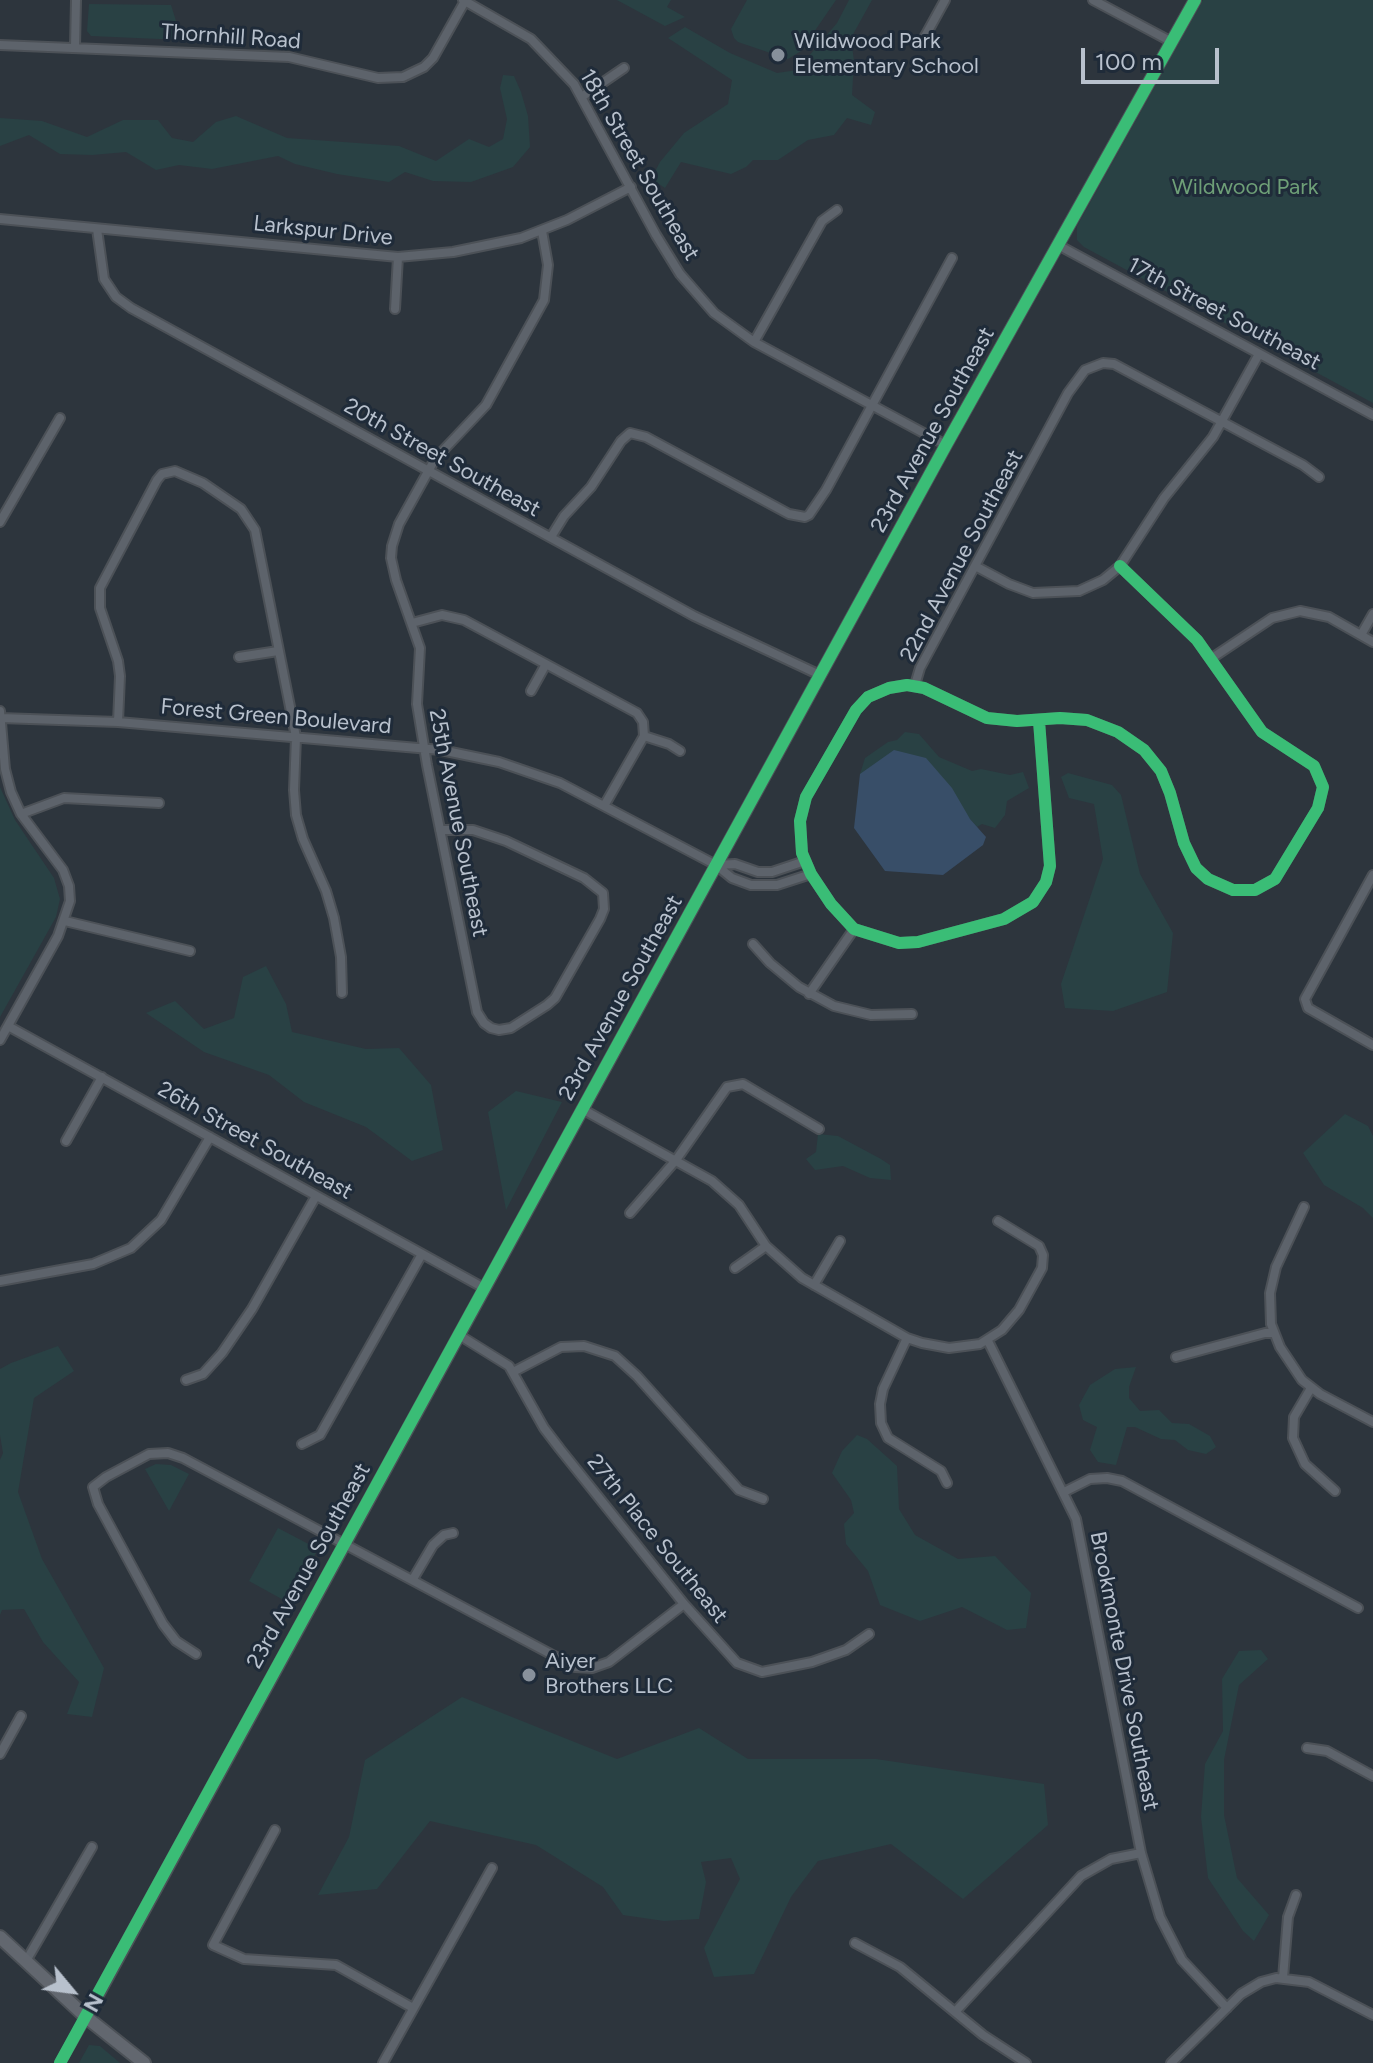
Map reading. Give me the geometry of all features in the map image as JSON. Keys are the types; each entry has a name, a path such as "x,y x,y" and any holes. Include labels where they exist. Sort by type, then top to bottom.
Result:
{"main road":[{"path":"0,1937 86,2017 144,2063"}],"street":[{"path":"75,47 76,0"},
{"name":"Thornhill Road","path":"0,45 289,57 378,78 403,77 433,58 464,0"},
{"name":"18th Street Southeast","path":"464,0 531,39 560,66 583,96 656,235 680,274 714,313 754,342 946,445"},
{"path":"923,40 945,0"},
{"path":"1093,0 1172,42"},
{"name":"23rd Avenue Southeast","path":"86,2017 946,445 1195,0"},
{"path":"583,96 624,68"},
{"name":"Larkspur Drive","path":"0,219 398,257 491,245 542,231 631,187"},
{"path":"754,342 822,221 837,210"},
{"name":"20th Street Southeast","path":"97,229 104,279 116,297 131,308 694,616 820,675"},
{"name":"25th Avenue Southeast","path":"440,830 473,830 528,850 590,882 603,893 605,901 600,919 555,998 511,1028 499,1030 484,1023 477,1012 440,830 416,694 420,648 392,569 392,546 399,524 429,471 442,450 486,405 544,300 548,265 542,231"},
{"name":"17th Street Southeast","path":"1058,245 1373,415"},
{"path":"395,309 398,257"},
{"path":"551,537 630,433 646,437 789,514 805,517 816,508 952,258"},
{"path":"977,567 1025,591 1052,593 1079,591 1092,586 1120,566 1164,498 1203,452 1259,354"},
{"name":"22nd Avenue Southeast","path":"854,929 837,912 805,861 799,835 802,809 856,710 878,691 915,685 920,668 1080,374 1098,364 1114,364 1222,422"},
{"path":"0,522 60,418"},
{"path":"1222,422 1303,465 1319,477"},
{"path":"118,722 118,661 100,608 100,588 157,480 168,472 183,473 203,483 248,516 255,530 296,737 296,815 334,918 341,957 342,993"},
{"path":"915,685 980,716 1039,721 1060,718 1100,723 1118,732 1153,759 1166,782 1184,843 1196,868 1208,879 1225,887 1244,891 1268,884 1280,874 1318,808 1323,795 1318,772 1310,763 1262,732 1212,658 1187,629 1120,566"},
{"path":"1212,658 1272,618 1300,611 1329,617 1373,642"},
{"path":"1361,635 1373,614"},
{"path":"412,623 442,615 458,617 637,713 643,722 644,736 604,806"},
{"path":"239,657 278,651"},
{"path":"531,691 546,664"},
{"path":"0,711 5,769 21,814 53,855 66,878 70,901 65,921 0,1040"},
{"name":"Forest Green Boulevard","path":"0,718 118,722 426,748 470,756 560,783 716,865 732,878 762,886 795,881 811,874"},
{"path":"809,994 854,929 899,943 927,940 1004,919 1026,908 1049,875 1039,721"},
{"path":"644,736 680,751"},
{"path":"21,814 64,798 159,803"},
{"path":"716,865 735,864 772,872 805,861"},
{"path":"1373,875 1306,993 1305,1004 1373,1045"},
{"path":"65,921 190,951"},
{"path":"753,944 770,963 809,994 834,1006 862,1014 912,1014"},
{"name":"26th Street Southeast","path":"8,1026 484,1288"},
{"path":"66,1141 102,1077"},
{"path":"630,1213 676,1160 721,1093 733,1085 743,1084 755,1090 819,1129"},
{"path":"582,1109 712,1181 731,1197 766,1246 802,1278 907,1338 949,1348 970,1346 988,1341 1011,1321 1042,1268 1043,1255 1039,1246 998,1221"},
{"path":"0,1281 93,1264 131,1248 161,1220 210,1137"},
{"path":"186,1380 203,1374 222,1353 252,1309 316,1196"},
{"path":"1304,1207 1273,1280 1270,1302 1274,1333 1295,1371 1311,1388 1373,1422"},
{"path":"814,1285 840,1241"},
{"path":"735,1268 766,1246"},
{"path":"302,1444 320,1435 422,1254"},
{"path":"1176,1357 1274,1333"},
{"name":"27th Place Southeast","path":"459,1335 498,1357 513,1372 544,1428 684,1604 737,1663 756,1672 774,1670 832,1656 869,1634"},
{"path":"907,1338 883,1389 881,1423 888,1438 941,1471 947,1483"},
{"name":"Brookmonte Drive Southeast","path":"988,1341 1076,1519 1141,1853 1160,1917 1182,1960 1227,2008"},
{"path":"513,1372 561,1347 584,1346 615,1356 637,1376 739,1490 763,1499"},
{"path":"1311,1388 1294,1417 1293,1438 1305,1464 1335,1491"},
{"path":"196,1654 176,1641 163,1624 98,1504 93,1487 149,1454 168,1453 183,1458 326,1535 345,1542 567,1664 583,1668 609,1662 684,1604"},
{"path":"1064,1492 1090,1479 1122,1481 1358,1608"},
{"path":"413,1579 433,1545 444,1535 453,1533"},
{"path":"0,1754 21,1716"},
{"path":"1307,1748 1327,1751 1373,1776"},
{"path":"275,1830 213,1945 244,1959 336,1965 413,2008"},
{"path":"26,1961 92,1847"},
{"path":"955,2012 1081,1876 1111,1859 1141,1853"},
{"path":"383,2063 492,1868"},
{"path":"1283,1978 1288,1917 1296,1895"},
{"path":"855,1943 900,1967 983,2035 1026,2063"},
{"path":"1171,2063 1252,1987 1283,1978 1309,1982 1373,2015"},
{"path":"60,2063 86,2017"}],"green space":[{"path":"617,0 671,0 667,7 685,17 665,26"},
{"path":"747,0 836,0 801,51 788,59 734,38 731,29"},
{"path":"849,0 872,0 851,38 854,61 852,95 875,112 871,125 847,118 834,135 808,140 778,160 753,160 731,174 681,162 665,188 651,179 660,162 684,133 728,104 732,80 668,38 685,27 730,53 777,73 797,70 837,23"},
{"name":"Wildwood Park","path":"1203,0 1373,0 1373,403 1084,247 1077,240 1077,226"},
{"path":"89,4 171,5 182,40 91,36 87,31"},
{"path":"503,75 514,76 521,92 528,116 530,147 513,167 471,182 433,181 405,172 389,182 337,174 295,164 278,156 212,169 179,165 156,170 126,152 60,154 29,135 0,146 0,118 42,121 87,137 123,120 158,120 172,138 193,142 216,122 236,116 287,138 399,146 436,161 469,139 489,147 503,139 507,119 500,88"},
{"path":"905,732 919,734 939,757 972,771 981,769 1010,775 1023,772 1029,788 1007,801 1005,815 995,828 982,824 977,827 970,819 860,774 865,758"},
{"path":"1068,773 1112,785 1121,795 1140,874 1173,933 1167,992 1113,1011 1065,1008 1061,984 1103,859 1094,804 1069,798 1061,777"},
{"path":"0,787 15,820 54,878 60,899 56,917 0,1017"},
{"path":"266,966 286,1004 292,1032 366,1049 399,1048 431,1085 443,1150 412,1161 366,1127 304,1102 269,1075 204,1052 146,1013 175,1001 204,1029 234,1018 243,977"},
{"path":"516,1091 562,1102 506,1210 488,1112"},
{"path":"1345,1114 1368,1126 1373,1136 1373,1218 1363,1208 1324,1185 1303,1153"},
{"path":"818,1134 838,1136 881,1159 890,1165 891,1180 870,1178 843,1166 815,1170 806,1159 816,1152"},
{"path":"58,1346 74,1371 34,1398 18,1492 42,1559 104,1668 92,1717 67,1714 79,1682 43,1642 24,1609 2,1610 0,1615 0,1460 3,1453 0,1369"},
{"path":"1136,1367 1129,1387 1129,1398 1140,1411 1159,1410 1172,1423 1189,1424 1210,1436 1216,1447 1206,1454 1188,1450 1175,1440 1161,1439 1135,1427 1127,1427 1116,1465 1098,1462 1090,1450 1097,1427 1083,1420 1079,1405 1090,1385 1115,1369"},
{"path":"857,1435 867,1439 897,1466 899,1509 915,1535 958,1559 995,1556 1031,1593 1026,1628 1007,1630 962,1607 920,1621 880,1605 868,1571 846,1544 844,1524 854,1513 851,1500 832,1473 842,1451"},
{"path":"156,1464 171,1465 189,1474 169,1511 145,1469"},
{"path":"278,1528 318,1549 289,1603 249,1581"},
{"path":"1261,1650 1268,1659 1239,1685 1224,1760 1224,1815 1237,1878 1269,1915 1254,1941 1243,1931 1208,1878 1201,1817 1205,1764 1223,1731 1222,1679 1239,1651"},
{"path":"462,1697 617,1759 699,1728 748,1759 876,1759 1044,1784 1048,1825 963,1899 891,1844 818,1861 791,1897 754,1974 714,1977 704,1948 740,1879 731,1858 701,1862 706,1882 699,1919 664,1921 623,1915 603,1887 536,1845 430,1821 377,1889 318,1895 349,1837 365,1760"},
{"path":"89,2045 100,2046 120,2063 79,2063"}],"water":[{"path":"894,750 926,758 952,788 970,819 986,837 983,845 943,875 885,871 854,828 860,774"}],"cycle path":[{"path":"60,2063 946,445 1195,0"},
{"path":"1039,721 1050,866 1046,882 1033,902 1004,919 918,942 899,943 854,929 831,904 811,874 802,853 800,821 806,797 856,710 868,697 889,688 907,685 924,688 987,718 1087,720 1118,732 1144,750 1161,771 1184,843 1196,868 1208,879 1233,890 1255,890 1275,879 1318,808 1323,787 1314,766 1262,732 1197,640 1120,566"}],"place":[{"name":"Wildwood Park Elementary School","path":"778,55"},
{"name":"Aiyer Brothers LLC","path":"529,1675"}]}
